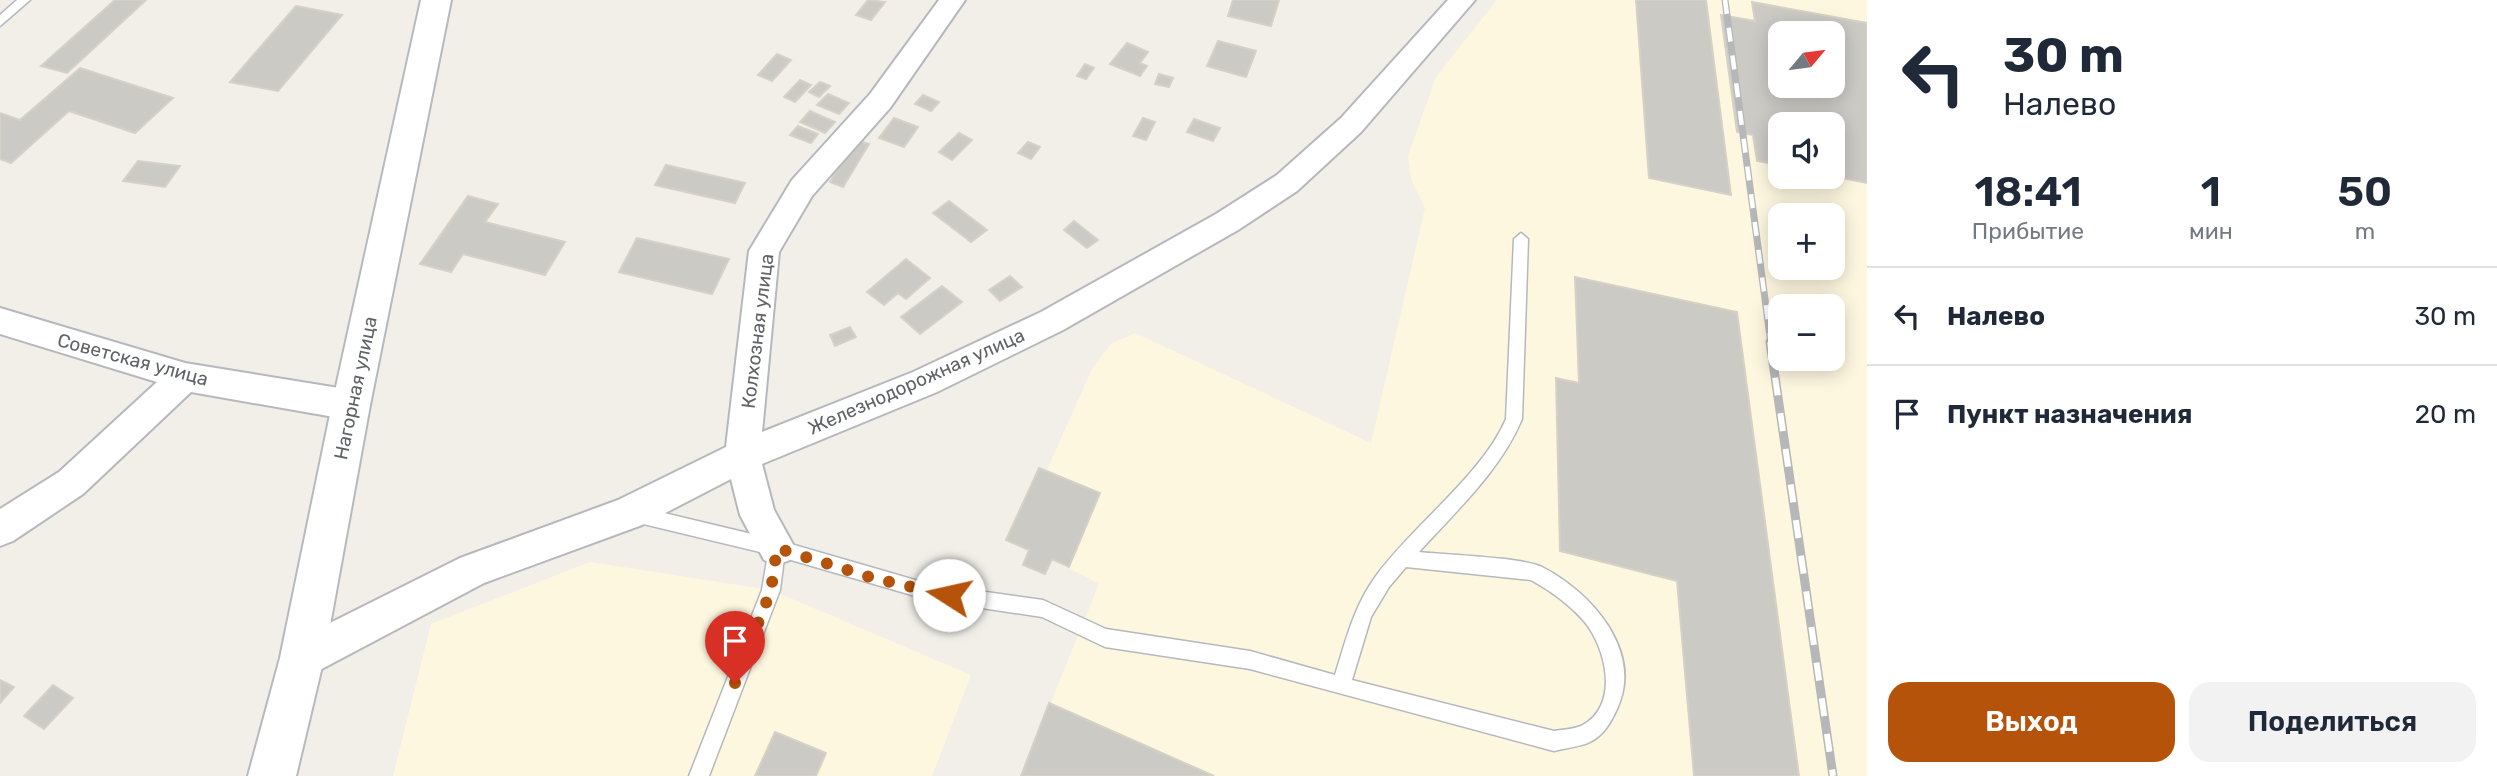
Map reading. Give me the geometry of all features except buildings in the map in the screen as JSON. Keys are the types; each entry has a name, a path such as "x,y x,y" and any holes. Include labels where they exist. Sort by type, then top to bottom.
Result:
{"main road":[{"name":"Нагорная улица","path":"272,776 302,658 351,405 436,0"}],"street":[{"name":"Колхозная улица","path":"777,548 758,515 742,456 764,251 802,188 880,101 952,0"},
{"name":"Железнодорожная улица","path":"302,658 473,570 629,513 742,456 925,382 1052,321 1227,222 1287,183 1351,125 1462,0"},
{"name":"Советская улица","path":"0,321 186,377 351,405"},
{"path":"0,529 71,483 186,377"}],"lane":[{"path":"0,22 24,0"},
{"path":"1341,686 1363,613 1383,581 1488,462 1506,438 1514,419 1521,239"},
{"path":"629,513 777,548 929,592 1043,609 1105,638 1250,660 1554,741 1586,734 1602,719 1614,694 1615,669 1607,640 1589,614 1553,583 1533,572 1403,559"},
{"path":"699,776 771,590 777,548"}],"shaded area":[{"path":"1497,0 1867,0 1867,776 1021,776 1099,584 1052,559 1045,574 1023,565 1029,550 1006,540 1039,468 1047,470 1092,369 1111,344 1135,333 1371,443 1425,208 1411,179 1408,156 1436,77"},
{"path":"590,562 771,590 971,675 932,776 393,776 431,624"}],"railway":[{"path":"1725,0 1768,322"},
{"path":"1774,371 1833,776"}],"route":[{"path":"735,683 771,590 777,548 876,579 949,595"}]}
